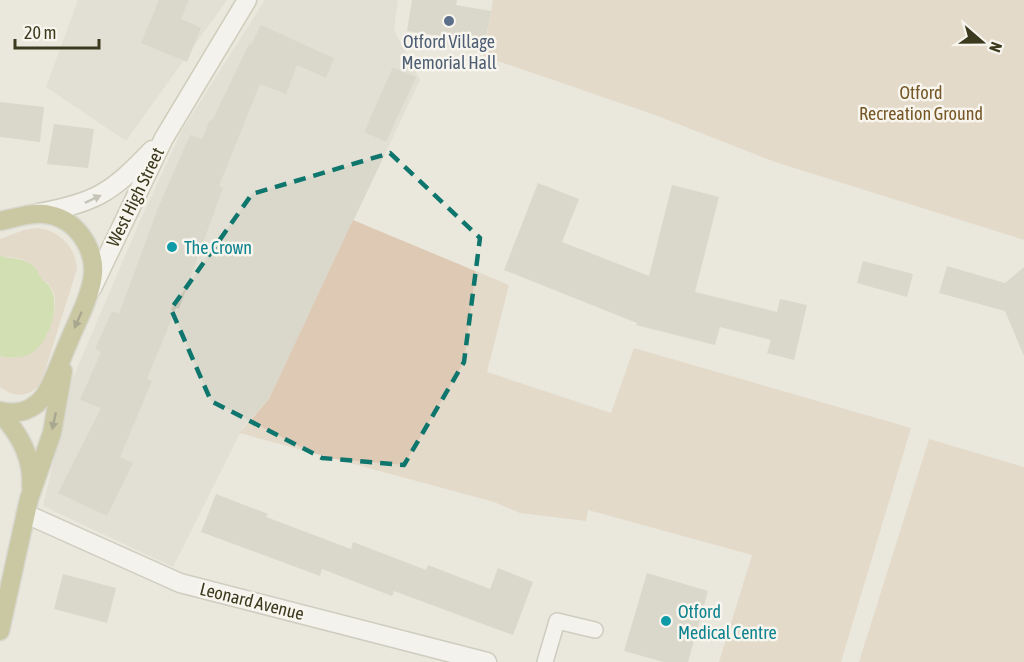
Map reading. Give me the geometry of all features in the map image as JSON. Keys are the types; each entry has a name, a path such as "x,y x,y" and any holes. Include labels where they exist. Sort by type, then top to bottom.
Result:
{"main road":[{"path":"0,412 13,414 23,412 40,401 48,389 88,297 93,266 86,242 66,222 49,214 37,213 3,220"},
{"path":"0,631 30,494 52,433 68,343"},
{"path":"0,412 14,427 22,442 30,469 30,494"}],"street":[{"path":"164,138 247,0"},
{"name":"West High Street","path":"37,213 80,205 105,193 119,183 164,138"},
{"name":"West High Street","path":"88,297 106,255 164,138"},
{"name":"Leonard Avenue","path":"26,514 180,583 487,662"}],"lane":[{"path":"544,662 557,621 595,630"}],"highlighted area":[{"path":"390,153 480,238 464,362 404,465 322,458 211,401 171,309 252,194"}],"shaded area":[{"path":"78,0 227,0 126,141 46,87"},
{"path":"265,0 398,0 394,30 420,80 269,399 243,427 173,567 43,506 67,392 139,223 182,130"},
{"path":"0,256 30,263 53,294 54,314 42,343 32,353 14,358 0,356"}],"green space":[{"name":"Otford Recreation Ground","path":"493,0 1024,0 1024,240 775,162 655,115 483,56"},
{"path":"353,220 509,285 487,372 611,413 634,348 911,428 841,662 719,662 752,555 588,510 586,521 520,513 494,502 239,433 269,399"},
{"path":"37,228 52,232 65,241 76,261 77,269 41,383 32,392 16,395 0,387 0,356 13,358 35,350 52,319 55,301 49,285 40,278 31,264 20,259 0,256 0,239"},
{"path":"929,439 1024,467 1024,662 859,662"}],"building":[{"path":"159,0 189,0 181,19 201,28 187,62 141,43"},
{"name":"Otford Village Memorial Hall","path":"412,0 457,0 456,5 491,11 483,52 446,46 447,37 407,31"},
{"path":"261,25 334,58 326,78 297,65 286,94 260,84 219,186 223,188 179,309 176,308 147,379 152,381 120,457 133,463 107,516 58,493 101,408 80,400 101,352 95,349 112,311 119,314 158,208 190,135 202,139 249,44 251,45"},
{"path":"393,67 416,77 386,142 364,132"},
{"path":"0,102 44,107 40,142 0,137"},
{"path":"54,124 94,129 88,168 47,164"},
{"path":"538,183 579,199 562,242 649,276 672,185 719,197 695,292 777,312 780,299 807,305 794,360 767,353 771,340 720,327 715,345 636,325 637,323 504,270"},
{"path":"863,261 913,274 907,297 857,283"},
{"path":"947,266 1005,283 1024,267 1024,356 1005,311 939,293"},
{"path":"216,494 268,514 266,517 351,549 353,542 426,570 428,565 490,589 498,568 533,582 513,635 394,591 392,596 322,569 320,576 201,532"},
{"name":"Otford Medical Centre","path":"647,573 708,591 688,662 664,662 624,651"},
{"path":"63,574 116,588 107,623 54,609"}],"place":[{"name":"Otford Village Memorial Hall","path":"449,21"},
{"name":"The Crown","path":"172,247"},
{"name":"Otford Medical Centre","path":"666,621"}]}
